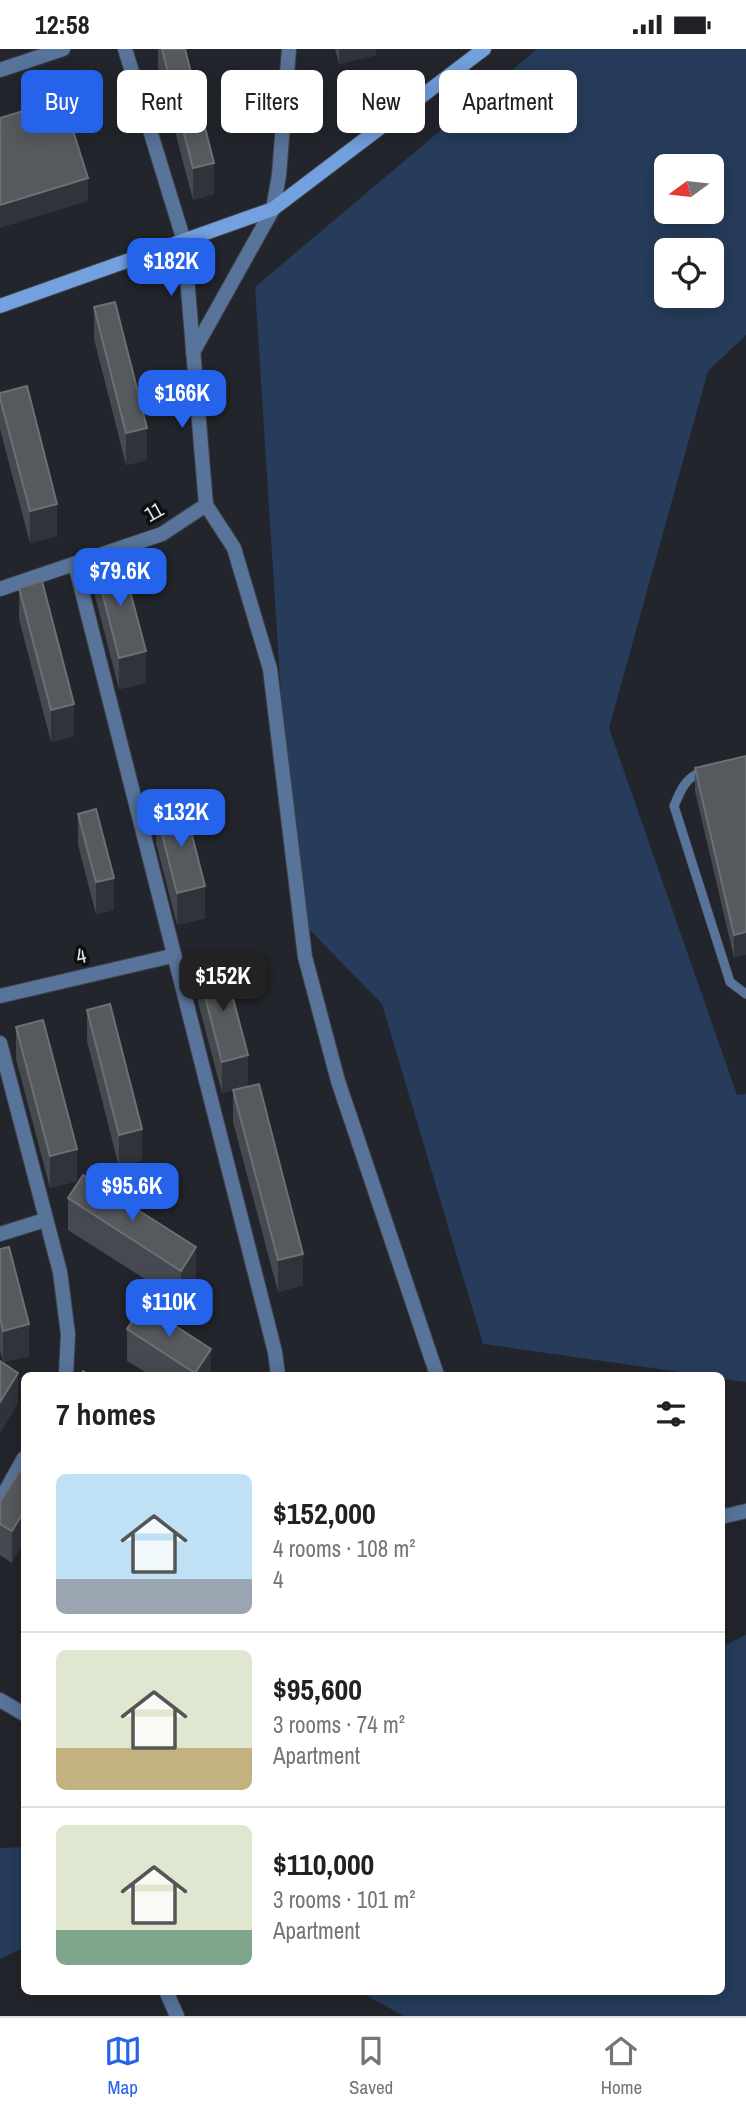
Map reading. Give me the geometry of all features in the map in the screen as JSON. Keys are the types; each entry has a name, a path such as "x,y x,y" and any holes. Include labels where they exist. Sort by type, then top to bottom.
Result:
{"main road":[{"path":"0,306 274,209 484,49"}],"street":[{"path":"0,69 63,49"},
{"path":"125,49 184,241 206,505 234,548 270,669 305,957 338,1081 436,1372"},
{"path":"194,352 274,209 289,49"},
{"name":"11","path":"0,589 162,534 206,505"},
{"path":"75,564 172,956 275,1352 278,1372"},
{"name":"4","path":"0,996 172,956"},
{"path":"0,1043 60,1272 68,1333 66,1372"},
{"path":"0,1234 45,1220"},
{"path":"0,1501 21,1463"},
{"path":"725,1516 746,1511"},
{"path":"0,1700 21,1712"},
{"path":"168,1995 177,2016"}],"lane":[{"path":"721,767 695,774 683,785 674,806 730,982 746,994"}],"shaded area":[{"path":"537,49 746,49 746,335 708,371 609,728 737,1095 746,1094 746,1382 725,1379 725,1372 679,1372 483,1344 382,1004 295,915 255,287 439,132 577,133 577,70 512,70"},
{"path":"746,1635 746,2016 404,2016 366,1995 725,1995 725,1645"},
{"path":"21,1847 21,1949 0,1959 0,1848"}],"building":[{"path":"162,49 185,49 190,70 167,70"},
{"path":"21,112 21,133 74,133 88,178 0,205 0,118"},
{"path":"184,133 206,133 214,163 193,168"},
{"path":"115,302 147,428 126,433 94,307"},
{"path":"27,386 57,504 30,511 0,398 0,393"},
{"path":"121,557 146,651 119,658 95,564"},
{"path":"42,581 74,704 51,710 19,588"},
{"path":"746,756 746,932 734,935 695,768"},
{"path":"184,804 205,886 177,893 156,811"},
{"path":"96,809 114,878 96,882 78,814"},
{"path":"224,964 248,1055 222,1062 198,970"},
{"path":"110,1004 142,1129 119,1135 87,1010"},
{"path":"43,1020 77,1149 50,1156 16,1027"},
{"path":"259,1084 303,1254 278,1260 233,1090"},
{"path":"83,1175 196,1247 181,1271 68,1198"},
{"path":"9,1247 29,1324 3,1331 0,1318 0,1249"},
{"path":"143,1305 211,1349 193,1372 127,1329"},
{"path":"0,1361 18,1373 0,1402"},
{"path":"21,1469 21,1516 12,1531 0,1524 0,1502"}]}
